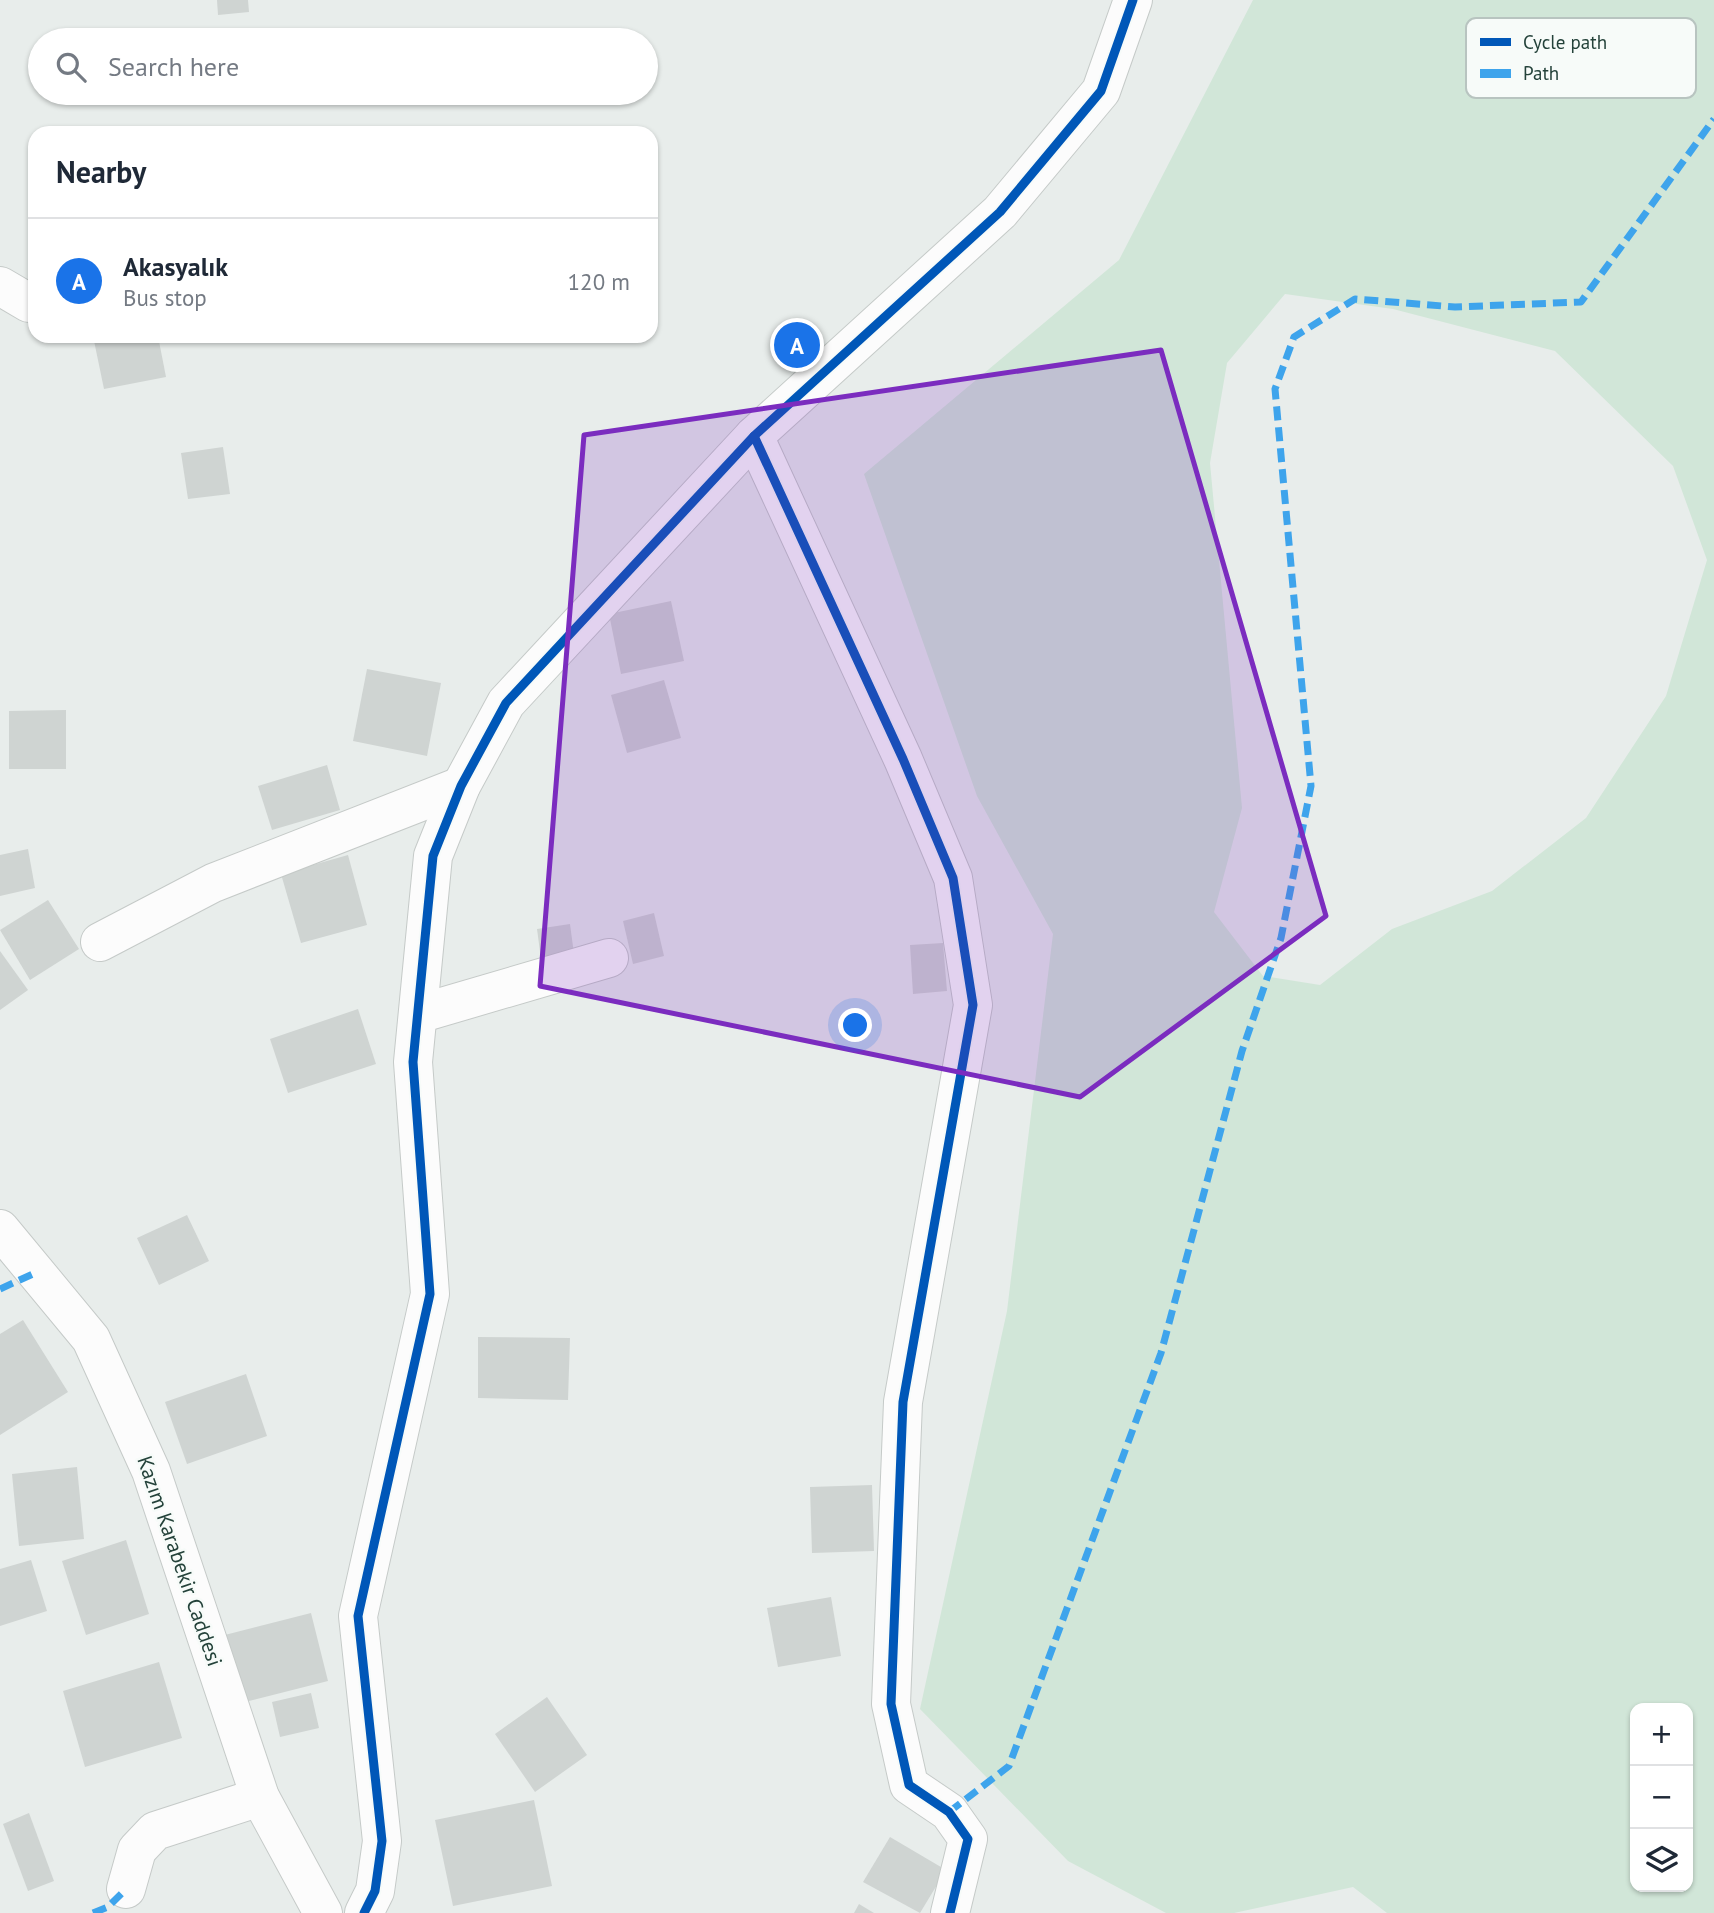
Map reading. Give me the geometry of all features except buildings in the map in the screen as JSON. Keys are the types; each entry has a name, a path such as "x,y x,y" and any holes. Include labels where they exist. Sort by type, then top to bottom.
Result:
{"street":[{"path":"364,1913 375,1891 382,1841 358,1616 430,1294 413,1062 433,856 461,786 506,703 754,436 1000,212 1101,91 1133,0"},
{"path":"0,286 28,302"},
{"path":"754,436 903,759 953,878 973,1005 903,1402 891,1704 909,1785 949,1812 968,1839 950,1913"},
{"path":"100,942 213,883 461,786"},
{"path":"418,1014 609,958"},
{"name":"Kazım Karabekir Caddesi","path":"0,1229 91,1339 151,1471 260,1797 323,1913"},
{"path":"126,1889 137,1850 155,1831 260,1797"}],"highlighted area":[{"path":"1161,350 1326,916 1080,1097 540,986 584,435"}],"green space":[{"path":"1253,0 1714,0 1714,1913 1387,1913 1353,1887 1234,1913 1166,1913 1068,1861 920,1709 1007,1311 1053,934 977,796 864,474 1119,260","holes":["1285,294 1393,309 1555,351 1673,466 1707,560 1666,696 1586,818 1492,891 1392,929 1320,985 1263,976 1214,912 1242,808 1210,463 1227,363"]}],"marked path":[{"path":"949,1812 1009,1766 1161,1353 1242,1051 1281,938 1311,786 1275,389 1294,337 1355,299 1455,307 1581,302 1714,119"},
{"path":"0,1289 35,1273"},
{"path":"93,1913 108,1907 126,1889"}],"cycle path":[{"path":"364,1913 375,1891 382,1841 358,1616 430,1294 413,1062 433,856 461,786 506,703 754,436 1000,212 1101,91 1133,0"},
{"path":"754,436 903,759 953,878 973,1005 903,1402 891,1704 909,1785 949,1812 968,1839 950,1913"}],"place":[{"name":"Akasyalık","path":"797,345"}]}
